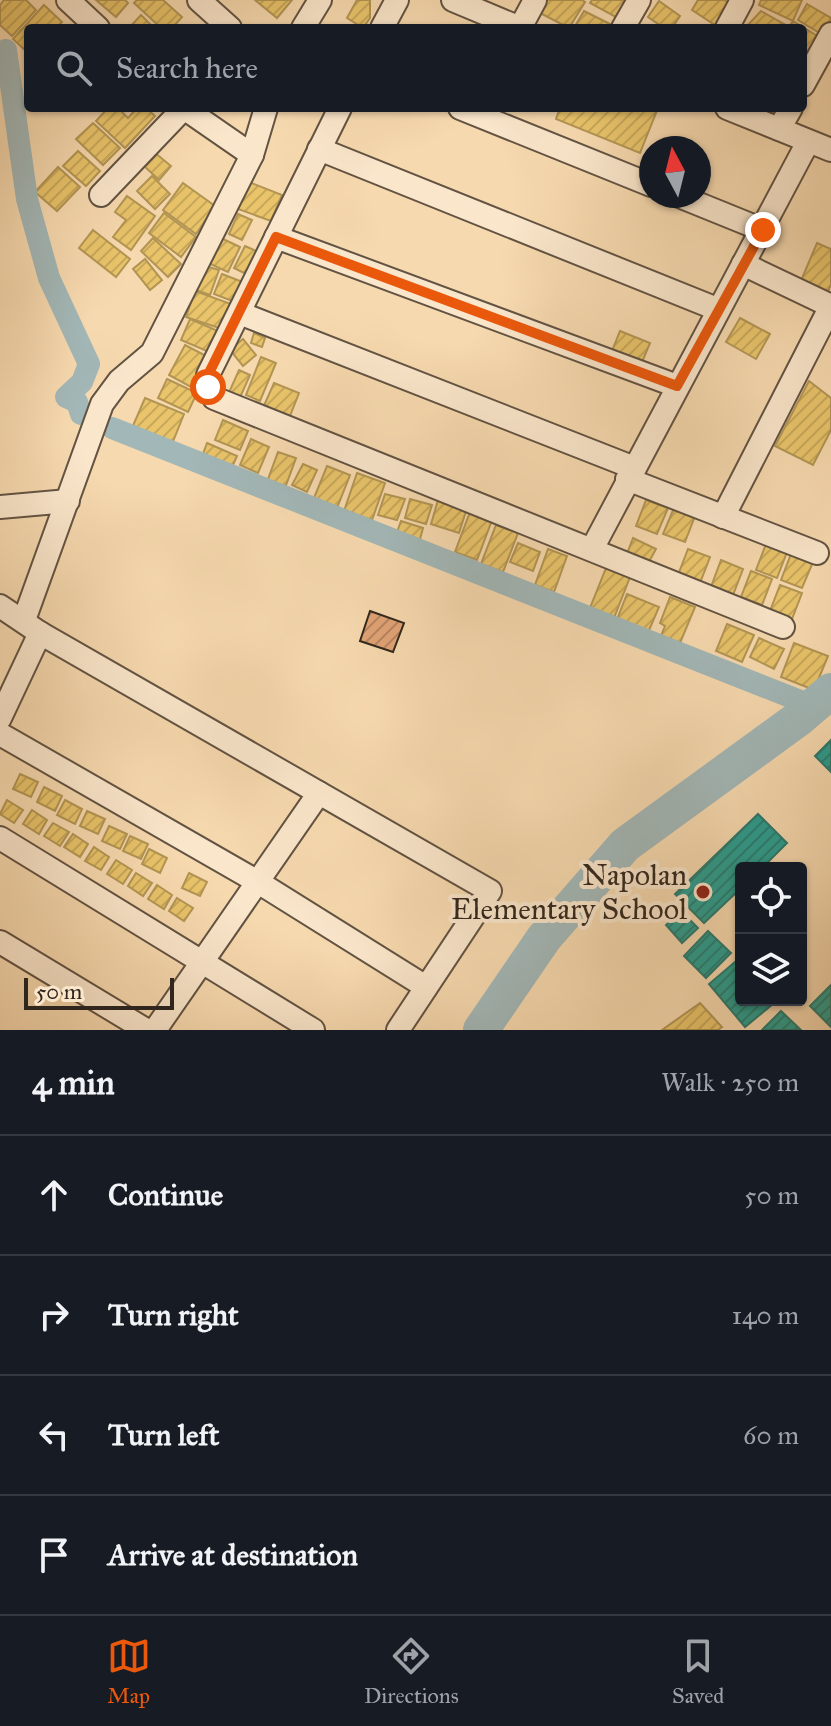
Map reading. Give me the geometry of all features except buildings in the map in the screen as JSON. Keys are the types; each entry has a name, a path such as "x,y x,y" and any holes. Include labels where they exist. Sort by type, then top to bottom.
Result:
{"street":[{"path":"68,0 94,24"},
{"path":"199,0 226,24"},
{"path":"305,24 320,0"},
{"path":"384,24 397,0"},
{"path":"453,0 510,24"},
{"path":"522,24 535,0"},
{"path":"625,24 639,0"},
{"path":"729,24 742,0"},
{"path":"807,78 831,34"},
{"path":"101,195 180,112"},
{"path":"190,112 252,155"},
{"path":"0,718 32,626 68,501 106,395 152,353 252,155 265,112"},
{"path":"338,112 242,314 208,375 214,398 783,627"},
{"path":"470,112 639,180"},
{"path":"737,112 831,150"},
{"path":"779,129 789,112"},
{"path":"592,549 808,142"},
{"path":"319,149 717,309"},
{"path":"709,208 763,230"},
{"path":"276,237 677,386"},
{"path":"723,517 831,306 743,264"},
{"path":"242,314 630,473 723,517 817,553"},
{"path":"0,507 68,501"},
{"path":"0,606 490,891 398,1030"},
{"path":"0,734 258,882 426,987"},
{"path":"155,1030 319,793"},
{"path":"0,838 313,1030"},
{"path":"0,942 146,1030"}],"waterway":[{"path":"6,50 27,199 49,278 89,364 82,382 66,397 77,402 81,414"},
{"path":"112,428 813,706"},
{"path":"481,1030 544,938 625,845 798,719 831,691"}],"place":[{"name":"Napolan Elementary School","path":"703,892"}],"route":[{"path":"208,387 208,375 242,314 276,237 677,386 763,230"}]}
